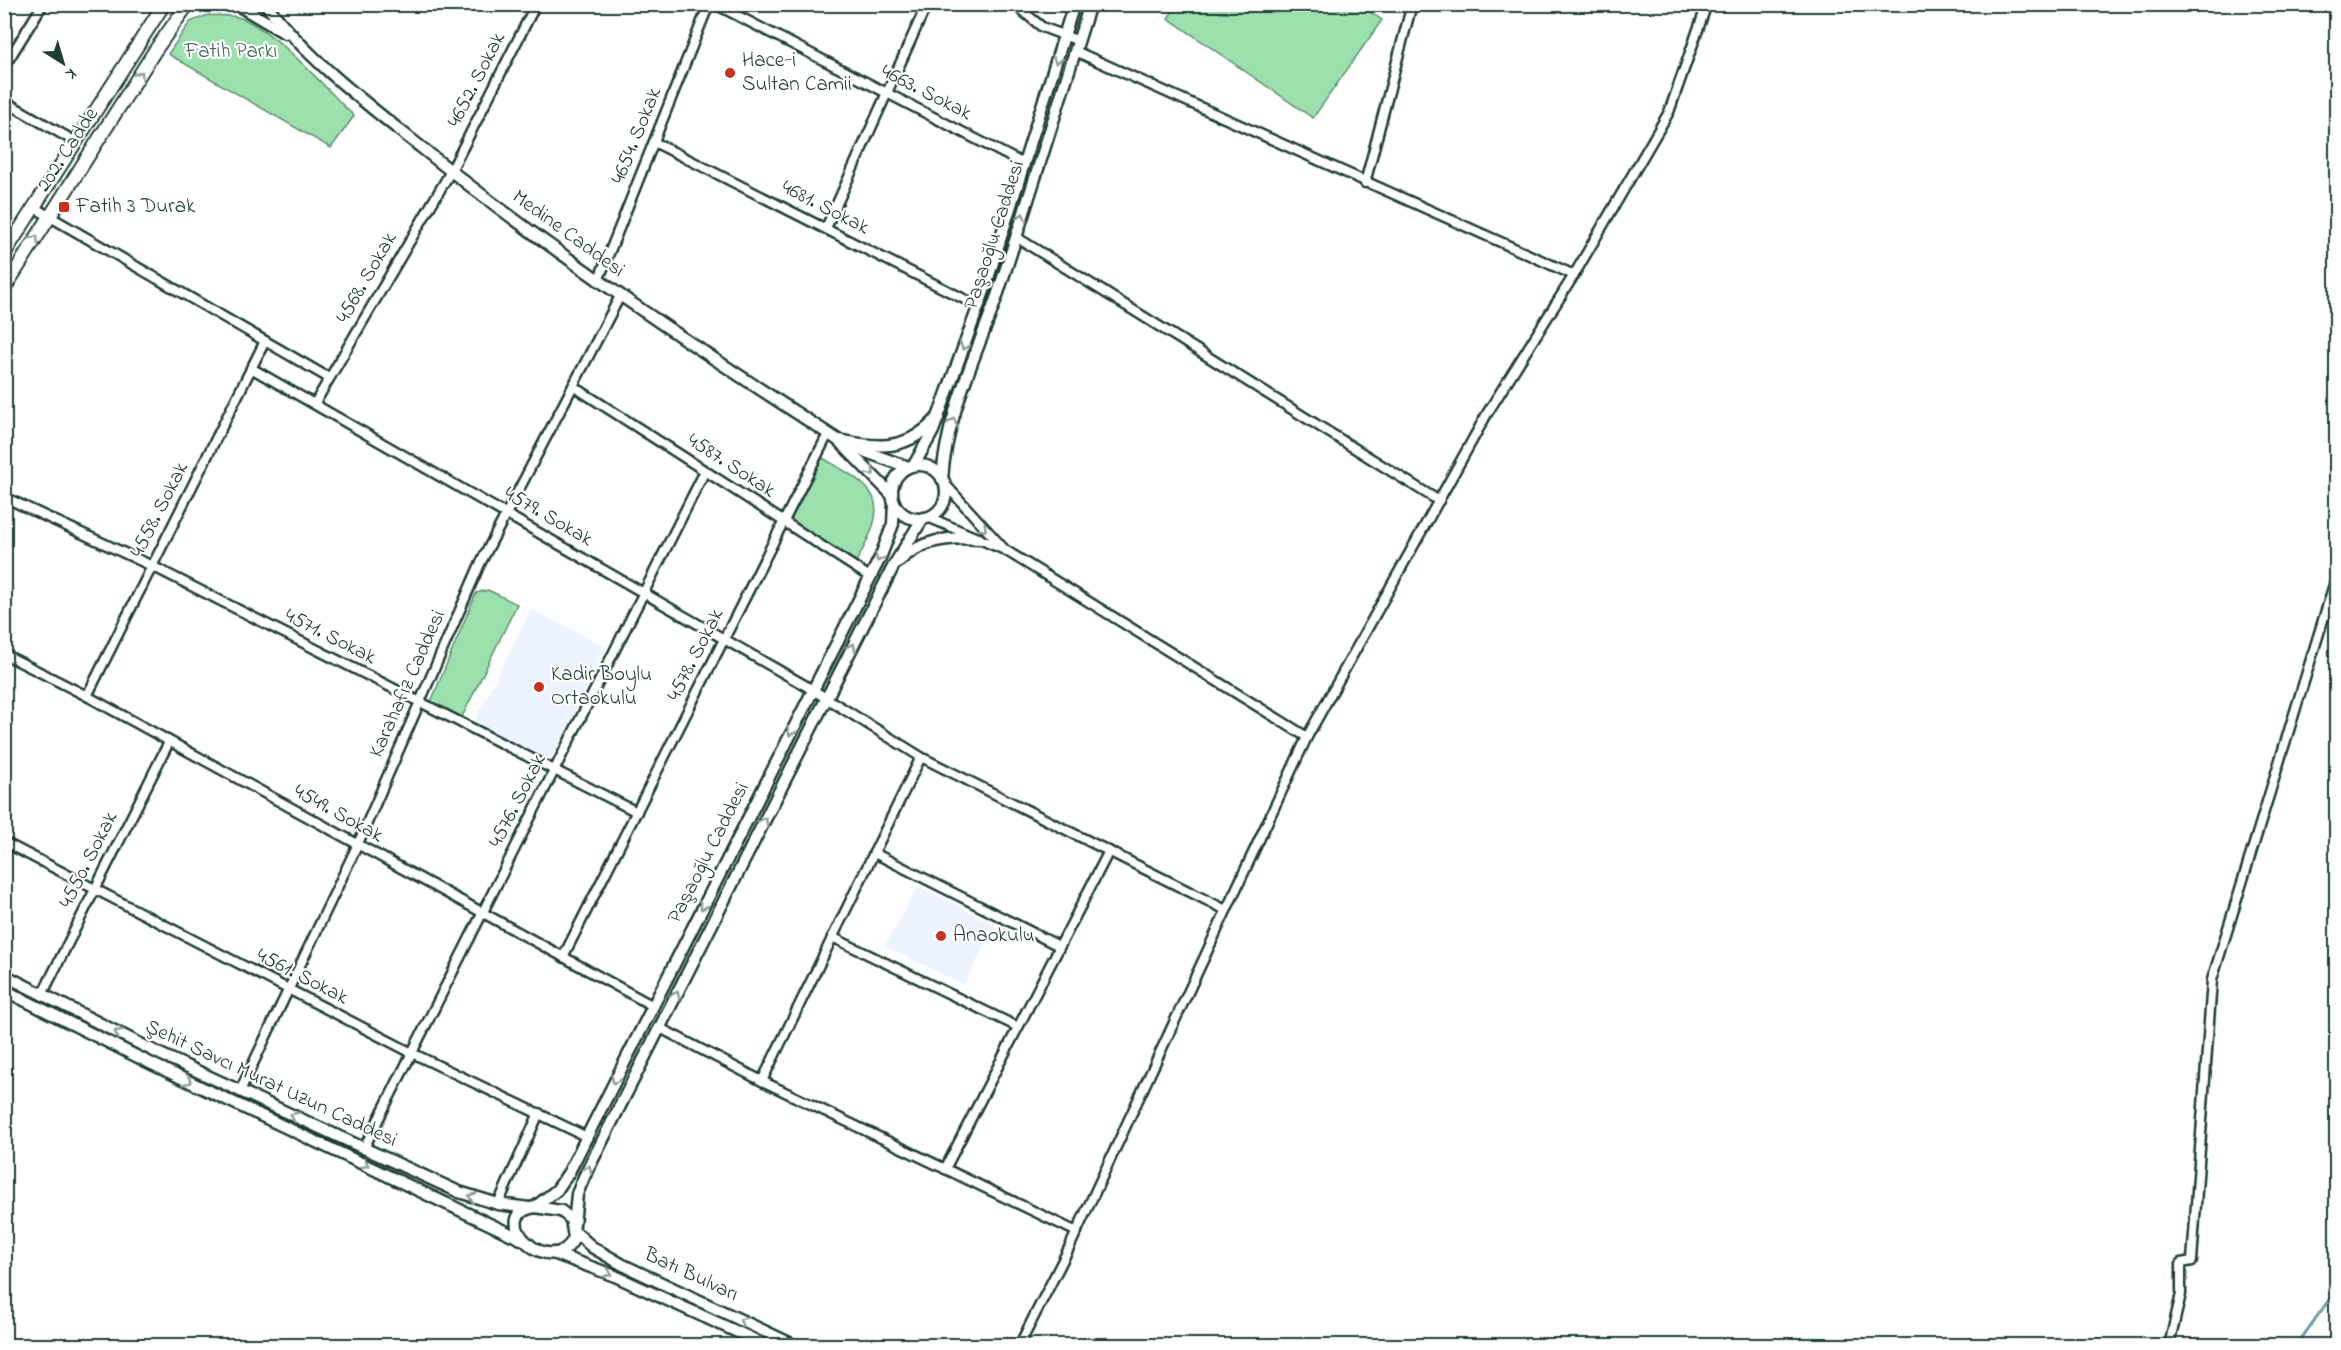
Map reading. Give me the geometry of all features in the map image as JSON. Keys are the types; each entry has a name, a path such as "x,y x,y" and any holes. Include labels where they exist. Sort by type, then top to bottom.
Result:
{"main road":[{"name":"202. Cadde","path":"4,254 164,4"},
{"name":"202. Cadde","path":"4,289 159,45 188,4"}],"street":[{"path":"4,67 43,4"},
{"name":"Medine Caddesi","path":"236,4 292,37"},
{"name":"Medine Caddesi","path":"266,4 292,37 384,118 598,281 833,437 880,458 911,466"},
{"name":"4652. Sokak","path":"451,171 536,4"},
{"path":"826,228 889,94 927,4"},
{"path":"1014,4 1042,27 1064,36 1077,46 1365,183 1574,275"},
{"name":"Paşaoğlu Caddesi","path":"911,466 929,442 978,306 1074,4"},
{"name":"Paşaoğlu Caddesi","path":"944,482 952,422 1016,237 1090,4"},
{"path":"1365,183 1412,4"},
{"name":"4663. Sokak","path":"710,5 1024,164"},
{"name":"4654. Sokak","path":"598,281 710,5"},
{"path":"1019,1346 1077,1232 1307,737 1488,412 1574,275 1669,112 1706,5"},
{"path":"4,101 76,142"},
{"name":"4681. Sokak","path":"654,142 978,306"},
{"name":"4568. Sokak","path":"315,403 451,171"},
{"path":"35,208 329,378"},
{"path":"1016,237 1439,501"},
{"name":"Karahafız Caddesi","path":"240,1091 357,846 480,564 620,296"},
{"name":"4558. Sokak","path":"87,696 265,341"},
{"name":"4579. Sokak","path":"251,368 813,690 921,757 1226,910"},
{"name":"4587. Sokak","path":"573,386 870,577"},
{"path":"833,437 871,446 901,443 922,434 939,416"},
{"name":"Medine Caddesi","path":"833,437 893,499"},
{"name":"4578. Sokak","path":"563,957 784,522 833,437"},
{"path":"1005,550 932,468 911,466 898,473 894,481 893,499 901,513 909,517 925,517 1005,550 1307,737"},
{"name":"4576. Sokak","path":"364,1148 705,471"},
{"path":"925,517 940,508 944,500 944,482"},
{"name":"4571. Sokak","path":"4,497 152,566 637,812"},
{"name":"Paşaoğlu Caddesi","path":"532,1208 557,1190 587,1137 870,577 889,537 893,499"},
{"name":"Paşaoğlu Caddesi","path":"574,1228 580,1186 894,565 925,517"},
{"path":"894,565 911,552 932,541 954,537 980,539"},
{"path":"2169,1346 2181,1294 2181,1263 2192,1261 2212,980 2337,578"},
{"name":"4549. Sokak","path":"4,654 87,696 357,846 653,1006"},
{"name":"4550. Sokak","path":"42,995 169,742"},
{"path":"762,1081 921,757"},
{"name":"4561. Sokak","path":"4,842 412,1053 587,1137"},
{"path":"945,1169 1109,851"},
{"path":"874,853 1059,946"},
{"path":"832,937 1017,1026"},
{"name":"Şehit Savcı Murat Uzun Caddesi","path":"4,975 240,1091 459,1192 498,1204 532,1208"},
{"name":"Şehit Savcı Murat Uzun Caddesi","path":"4,990 152,1064 521,1239"},
{"path":"660,1028 762,1081 1077,1232"},
{"path":"498,1204 539,1113"},
{"path":"532,1208 561,1211 574,1228 566,1249 553,1253 534,1247 521,1239 518,1234 517,1221 532,1208"},
{"name":"Batı Bulvarı","path":"574,1228 592,1247 623,1265 796,1346"},
{"name":"Batı Bulvarı","path":"553,1253 615,1276 768,1346"}],"shaded area":[{"name":"Kadir Boylu Ortaokulu","path":"531,609 606,647 551,761 541,764 472,726"},
{"name":"Anaokulu","path":"918,886 996,925 964,985 885,946"}],"green space":[{"path":"1358,4 1382,20 1313,118 1168,18 1177,5"},
{"name":"Fatih Parkı","path":"208,15 241,18 256,25 286,48 354,116 331,148 168,54 190,22"},
{"path":"819,456 854,477 866,487 873,497 876,509 874,523 856,562 788,519"},
{"path":"488,590 517,604 460,721 428,709 476,593"}],"waterway":[{"path":"2296,1346 2336,1290"}],"place":[{"name":"Hace-i Sultan Camii","path":"730,73"},
{"name":"Fatih 3 Durak","path":"64,207"},
{"name":"Kadir Boylu Ortaokulu","path":"539,687"},
{"name":"Anaokulu","path":"941,936"}]}
